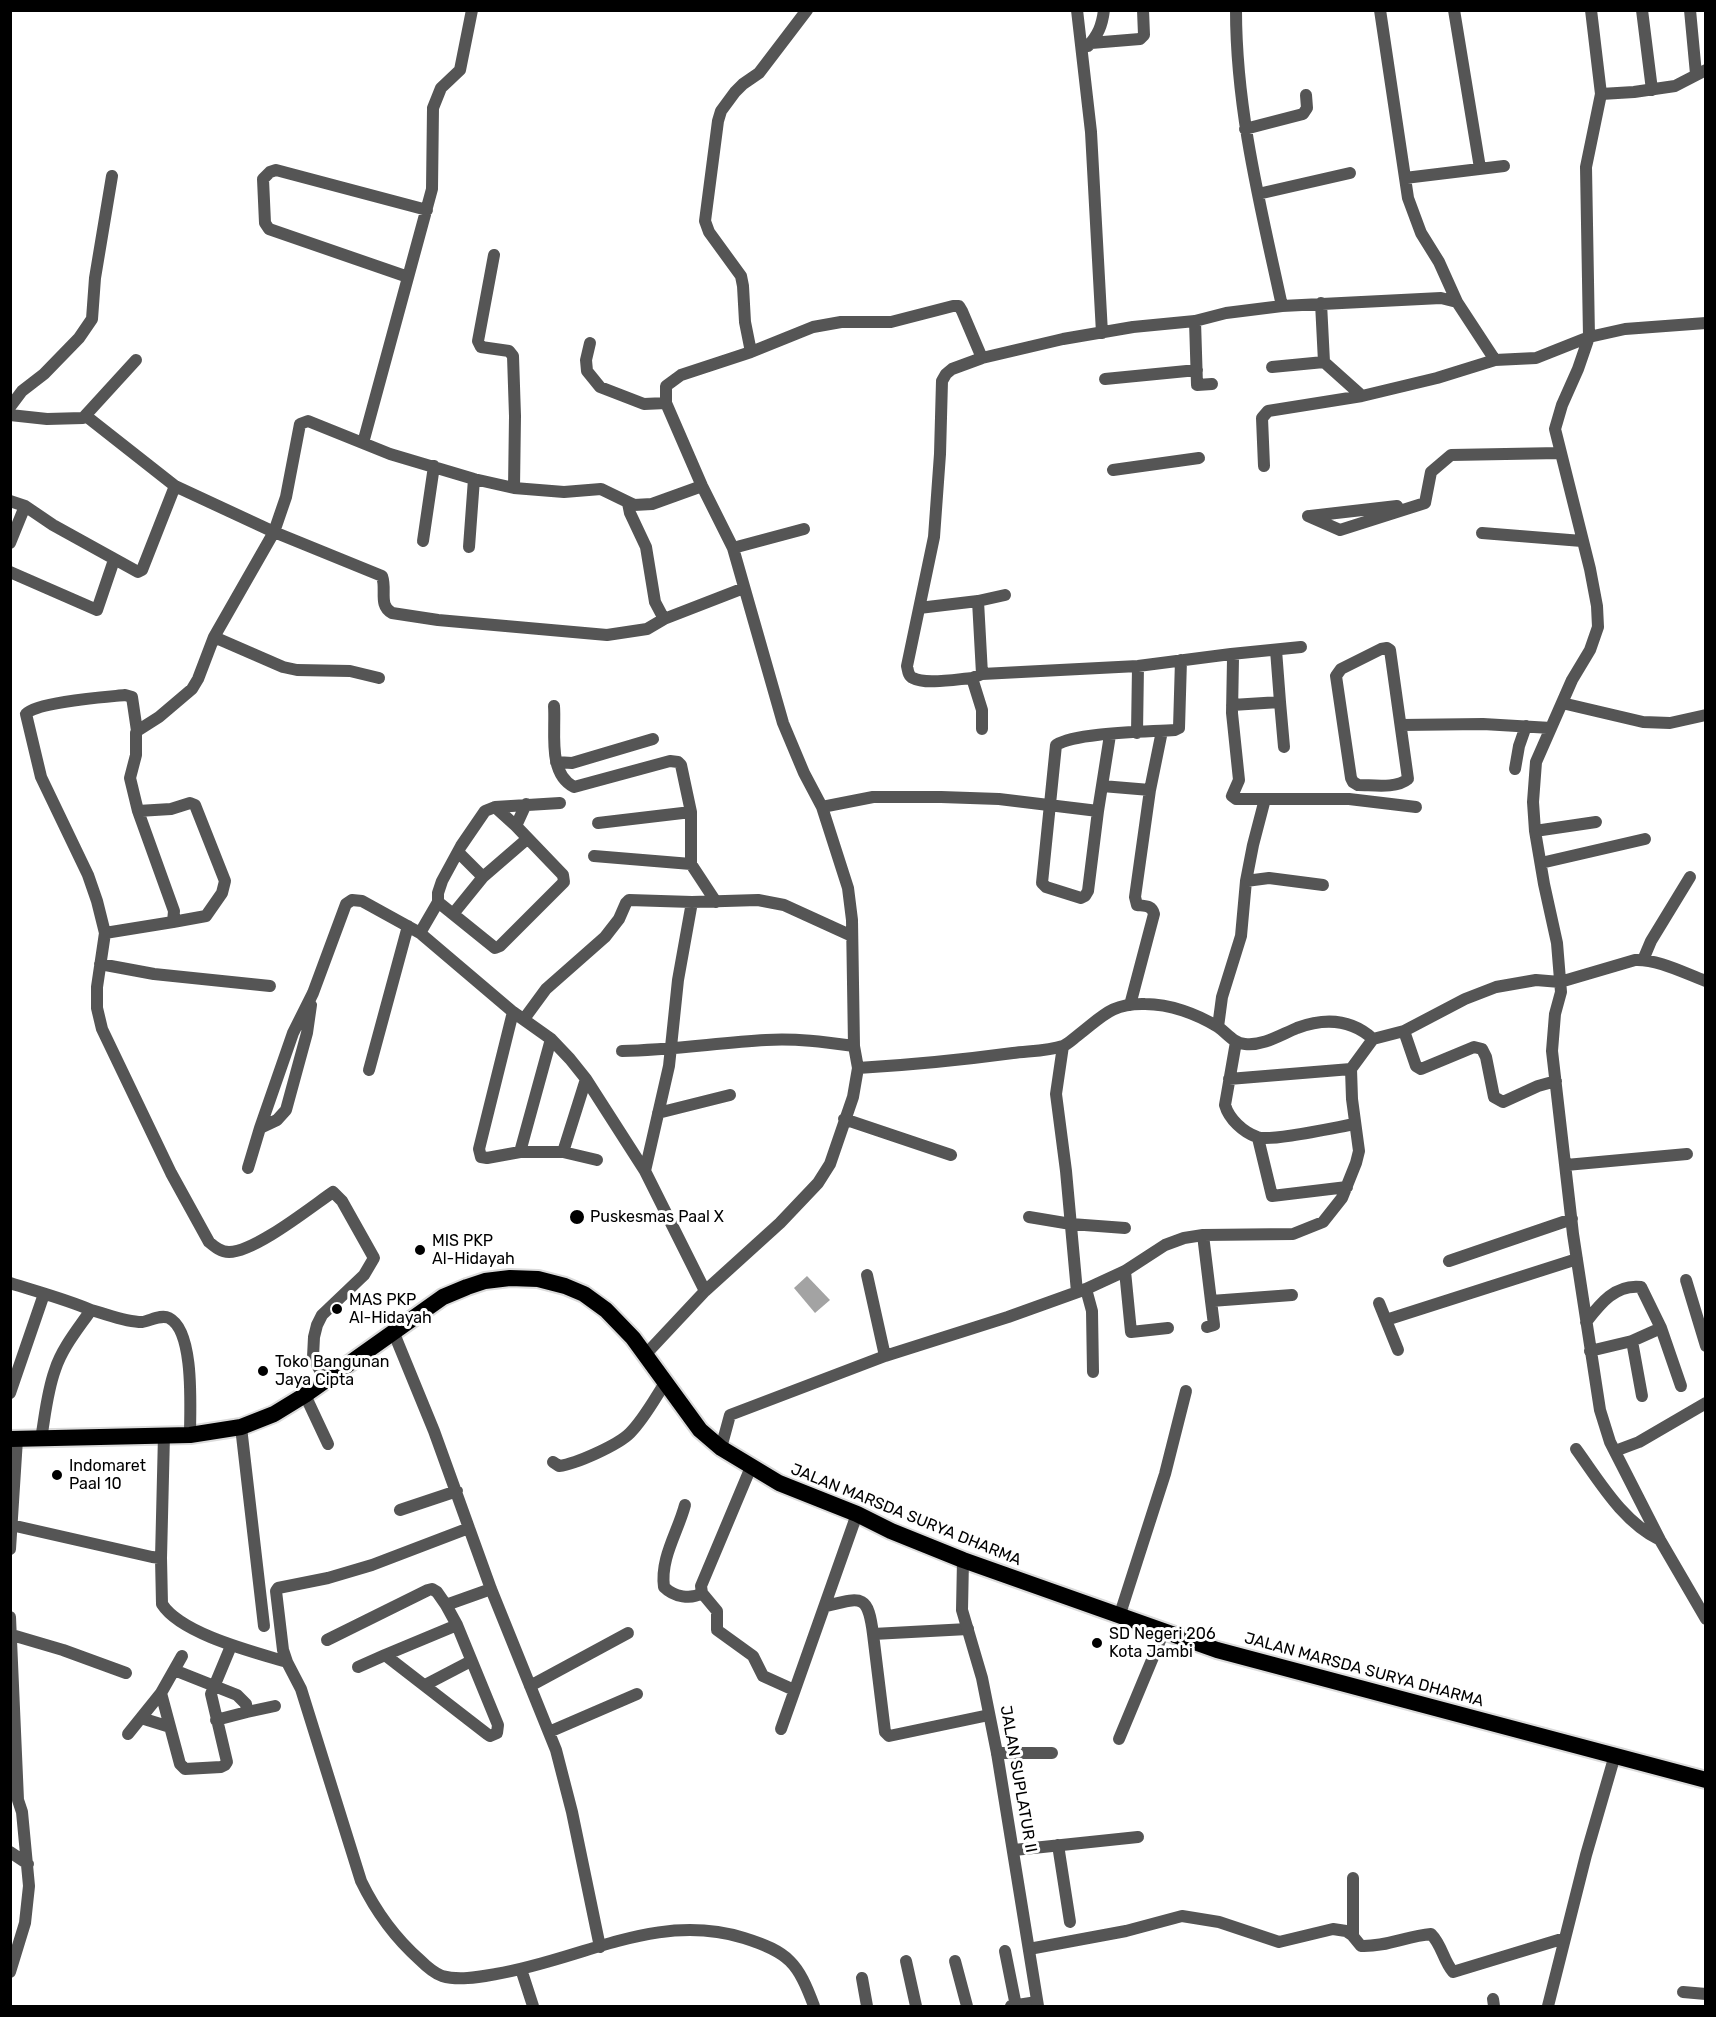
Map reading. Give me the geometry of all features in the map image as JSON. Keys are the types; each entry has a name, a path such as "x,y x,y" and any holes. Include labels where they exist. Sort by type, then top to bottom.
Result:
{"highway":[{"name":"JALAN MARSDA SURYA DHARMA","path":"14,1439 190,1435 241,1427 274,1414 305,1395 442,1297 486,1281 510,1278 538,1279 584,1294 606,1310 633,1338 700,1430 720,1448 780,1483 857,1514 891,1532 963,1560 1217,1650 1706,1780"}],"street":[{"path":"363,443 432,189 433,108 441,88 460,70 471,10"},
{"path":"751,352 745,322 741,276 709,232 705,221 718,121 735,92 759,74 807,10"},
{"path":"1077,10 1087,47 1102,333"},
{"path":"1087,47 1098,35 1104,10"},
{"path":"1087,47 1140,39 1144,35 1143,10"},
{"path":"1236,10 1237,65 1241,81 1245,129 1282,306"},
{"path":"1380,10 1408,198 1420,233 1439,262 1457,302 1495,360"},
{"path":"1454,10 1480,168"},
{"path":"1591,10 1601,94 1586,167 1588,338 1555,429 1597,606 1598,627 1590,650 1572,680 1536,762 1533,802 1535,831 1557,943 1561,992 1555,1014 1552,1051 1577,1259 1600,1410 1607,1437 1660,1540 1706,1619"},
{"path":"1642,10 1652,90"},
{"path":"1601,94 1675,86 1701,72 1690,10"},
{"path":"1245,129 1303,114 1307,108 1306,95"},
{"path":"1405,178 1504,166"},
{"path":"408,277 269,229 265,223 263,178 276,170 427,210"},
{"path":"1258,194 1350,173"},
{"path":"10,407 22,391 44,374 79,338 92,319 95,278 112,176"},
{"path":"494,255 478,341 481,347 508,351 513,356 514,488"},
{"path":"1301,647 1138,666 926,681 913,679 908,674 907,666 934,537 942,381 952,369 982,358 1063,339 1133,327 1195,321 1226,313 1282,306 1441,298 1457,302"},
{"path":"1321,303 1324,362 1362,396"},
{"path":"645,1355 705,1291 780,1223 818,1184 830,1164 853,1097 858,1068 854,1046 852,920 848,888 822,807 804,773 783,723 733,548 702,486 666,403 666,387 670,381 681,375 751,352 813,327 841,322 891,322 958,306 962,310 982,358"},
{"path":"1195,321 1197,385 1212,384"},
{"path":"1264,466 1262,424 1264,413 1268,411 1362,396 1437,378 1495,360 1536,358 1588,338 1624,329 1706,322"},
{"path":"590,343 586,360 587,371 600,387 644,404 666,403"},
{"path":"10,415 47,419 86,416 136,360"},
{"path":"1272,367 1324,362"},
{"path":"1105,380 1197,370"},
{"path":"86,416 175,486 274,532 382,576 385,584 383,604 386,610 392,613 478,624 607,635 647,629 663,620 744,588"},
{"path":"137,731 159,717 192,689 214,638 274,532 286,497 300,424 308,421 390,454 474,479 514,488 564,492 601,489 634,505 652,504 702,486"},
{"path":"1425,503 1431,472 1451,455 1560,453"},
{"path":"1113,470 1198,458"},
{"path":"423,541 434,466"},
{"path":"469,547 474,479"},
{"path":"10,501 25,506 134,571 142,570 175,486"},
{"path":"628,503 630,513 646,547 655,602 663,620"},
{"path":"1425,503 1340,530 1308,516 1390,507 1425,503"},
{"path":"10,543 25,506"},
{"path":"733,548 804,529"},
{"path":"1482,533 1582,541"},
{"path":"10,572 97,610 114,560"},
{"path":"919,608 978,601 1005,595"},
{"path":"978,601 977,676 982,729"},
{"path":"214,638 283,667 297,670 350,671 379,678"},
{"path":"1349,799 1353,782 1338,687 1338,672 1387,648 1390,650 1408,778 1404,783 1395,785 1353,782"},
{"path":"1276,650 1284,747"},
{"path":"1231,654 1233,658 1232,705 1239,780 1232,796 1236,799 1349,799 1416,807"},
{"path":"1110,735 1088,891 1081,898 1046,887 1042,883 1056,745 1069,739 1110,735 1175,730 1180,724 1181,660"},
{"path":"1137,733 1138,666"},
{"path":"173,922 174,911 138,811 130,778 136,755 137,731 132,697 125,695 62,703 36,708 26,714 41,777 88,875 105,933 97,1008 102,1029 171,1173 209,1242 225,1252 248,1247 280,1230 333,1192 342,1201 374,1258 364,1275 322,1315 317,1325 313,1357 324,1380"},
{"path":"1232,705 1280,702"},
{"path":"1562,703 1643,722 1670,723 1706,715"},
{"path":"554,706 556,762 565,780 574,787 670,761 681,765 691,812 691,864 716,902"},
{"path":"1401,725 1483,724 1551,728"},
{"path":"1515,768 1526,726"},
{"path":"1130,1005 1154,914 1153,909 1149,906 1137,905 1135,897 1150,790 1162,731"},
{"path":"556,762 572,763 653,739"},
{"path":"1102,786 1150,790"},
{"path":"822,807 873,797 999,799 1098,811"},
{"path":"1218,1027 1222,997 1241,936 1246,881 1265,799"},
{"path":"105,933 206,916 222,893 225,881 195,805 190,802 171,809 138,811"},
{"path":"420,933 438,903 438,892 442,881 483,813 495,807 560,803"},
{"path":"516,826 526,804"},
{"path":"438,903 492,947 498,948 564,882 563,875 495,807"},
{"path":"598,823 691,812"},
{"path":"1535,831 1596,822"},
{"path":"453,914 483,877 527,838"},
{"path":"1541,862 1645,839"},
{"path":"459,853 483,877"},
{"path":"594,856 691,864"},
{"path":"1643,960 1651,941 1690,877"},
{"path":"1246,881 1269,878 1323,885"},
{"path":"248,1168 294,1033 313,993 346,904 352,900 362,901 420,933 551,1040 586,1079 645,1171 705,1291"},
{"path":"597,1160 563,1152 520,1152 487,1158 481,1157 479,1149 519,1016 605,937 619,919 626,903 630,900 716,902 758,900 784,905 852,936"},
{"path":"645,1171 669,1066 678,980 692,902"},
{"path":"369,1070 408,926"},
{"path":"720,1448 730,1415 885,1356 1008,1317 1082,1290 1125,1271 1165,1245 1184,1238 1203,1235 1293,1234 1323,1222 1332,1213 1347,1187 1359,1151 1351,1069 1372,1039 1404,1031 1464,999 1496,987 1536,980 1560,982 1635,960 1643,960 1706,981"},
{"path":"100,964 154,974 270,986"},
{"path":"260,1128 277,1119 286,1110 307,1033 313,993"},
{"path":"858,1068 933,1064 1064,1046 1101,1015 1130,1005 1160,1005 1185,1011 1218,1027 1236,1042 1245,1044 1270,1041 1320,1021 1341,1023 1362,1030 1372,1039"},
{"path":"1404,1031 1416,1066 1421,1069 1474,1047 1482,1049 1486,1057 1494,1097 1503,1102 1538,1086 1556,1081"},
{"path":"520,1152 551,1040"},
{"path":"622,1051 671,1050 768,1040 826,1042 854,1046"},
{"path":"1236,1042 1225,1105 1227,1114 1240,1127 1258,1138 1355,1125"},
{"path":"1064,1046 1056,1094 1071,1224 1082,1290 1092,1311 1093,1372"},
{"path":"1229,1079 1351,1069"},
{"path":"563,1152 586,1079"},
{"path":"658,1113 730,1095"},
{"path":"844,1119 951,1155"},
{"path":"1258,1138 1272,1196 1347,1187"},
{"path":"1566,1165 1687,1154"},
{"path":"1029,1217 1071,1224 1125,1228"},
{"path":"1449,1261 1572,1219"},
{"path":"1203,1235 1214,1325 1207,1327"},
{"path":"1386,1320 1577,1259"},
{"path":"1125,1271 1131,1332 1168,1328"},
{"path":"867,1275 885,1356"},
{"path":"1686,1280 1706,1346"},
{"path":"10,1283 57,1296 91,1310 140,1322 162,1317 169,1318 175,1323 186,1345 189,1359 190,1435"},
{"path":"1586,1322 1612,1293 1636,1286 1644,1290 1661,1328 1681,1386"},
{"path":"10,1393 44,1294"},
{"path":"1211,1301 1292,1295"},
{"path":"1378,1303 1398,1350"},
{"path":"41,1439 55,1368 91,1310"},
{"path":"1590,1351 1632,1341 1661,1328"},
{"path":"393,1331 457,1491 491,1589 549,1732 572,1812 600,1947"},
{"path":"1632,1341 1642,1396"},
{"path":"553,1462 559,1466 573,1463 629,1434 665,1383"},
{"path":"1120,1614 1165,1474 1186,1391"},
{"path":"305,1395 328,1444"},
{"path":"1615,1451 1639,1442 1706,1403"},
{"path":"241,1427 264,1626"},
{"path":"164,1435 161,1599 165,1608 184,1623 231,1646 287,1662"},
{"path":"10,1549 14,1439"},
{"path":"1576,1449 1619,1508 1643,1532 1660,1540"},
{"path":"751,1467 702,1581 702,1593 717,1611 717,1630 753,1656 763,1676 794,1690"},
{"path":"400,1510 457,1491"},
{"path":"686,1505 679,1529 666,1555 664,1587 675,1595 696,1597 702,1593"},
{"path":"781,1729 857,1514"},
{"path":"11,1525 161,1558"},
{"path":"469,1528 372,1565 328,1578 278,1588 276,1592 281,1639 287,1662 300,1689 361,1881 372,1904 389,1929 403,1946 440,1975 456,1979 521,1969 650,1933 688,1929 731,1934 756,1942 791,1960 805,1982 814,2007"},
{"name":"JALAN SUPLATUR II","path":"963,1560 962,1610 990,1715 1038,2004"},
{"path":"327,1640 432,1589 437,1592 457,1625 498,1725 497,1733 487,1734 385,1655"},
{"path":"446,1605 491,1589"},
{"path":"826,1606 847,1600 861,1601 870,1611 886,1735 990,1715"},
{"path":"10,1617 18,1786 29,1886 25,1923 10,1972"},
{"path":"358,1667 457,1625"},
{"path":"873,1634 968,1629"},
{"path":"1119,1739 1164,1631"},
{"path":"530,1686 628,1633"},
{"path":"12,1635 63,1650 126,1673"},
{"path":"161,1694 182,1768 225,1765 211,1698 231,1646"},
{"path":"128,1734 161,1694 182,1656"},
{"path":"425,1685 471,1661"},
{"path":"174,1670 237,1695 246,1704 248,1712"},
{"path":"549,1732 636,1694"},
{"path":"216,1720 275,1706"},
{"path":"141,1718 170,1727"},
{"path":"997,1753 1052,1753"},
{"path":"1548,2007 1586,1855 1615,1755"},
{"path":"10,1847 24,1833"},
{"path":"1014,1850 1138,1837"},
{"path":"1058,1845 1070,1922"},
{"path":"10,1852 28,1864"},
{"path":"1353,1878 1353,1936"},
{"path":"1029,1949 1126,1931 1182,1916 1219,1922 1279,1942 1333,1929 1346,1931 1361,1946 1376,1946 1403,1941 1413,1935 1431,1934 1438,1941 1446,1964 1453,1972 1458,1972 1565,1938"},
{"path":"1005,1951 1014,2006 1038,2004"},
{"path":"906,1961 916,2007"},
{"path":"955,1961 967,2007"},
{"path":"521,1969 533,2007"},
{"path":"862,1978 867,2007"},
{"path":"1683,1992 1706,1994"}],"shaded area":[{"path":"807,1276 830,1300 815,1313 794,1288"}],"place":[{"name":"Puskesmas Paal X","path":"577,1217"},
{"name":"MIS PKP Al-Hidayah","path":"420,1250"},
{"name":"MAS PKP Al-Hidayah","path":"337,1309"},
{"name":"Toko Bangunan Jaya Cipta","path":"263,1371"},
{"name":"Indomaret Paal 10","path":"57,1475"},
{"name":"SD Negeri 206 Kota Jambi","path":"1097,1643"}]}
